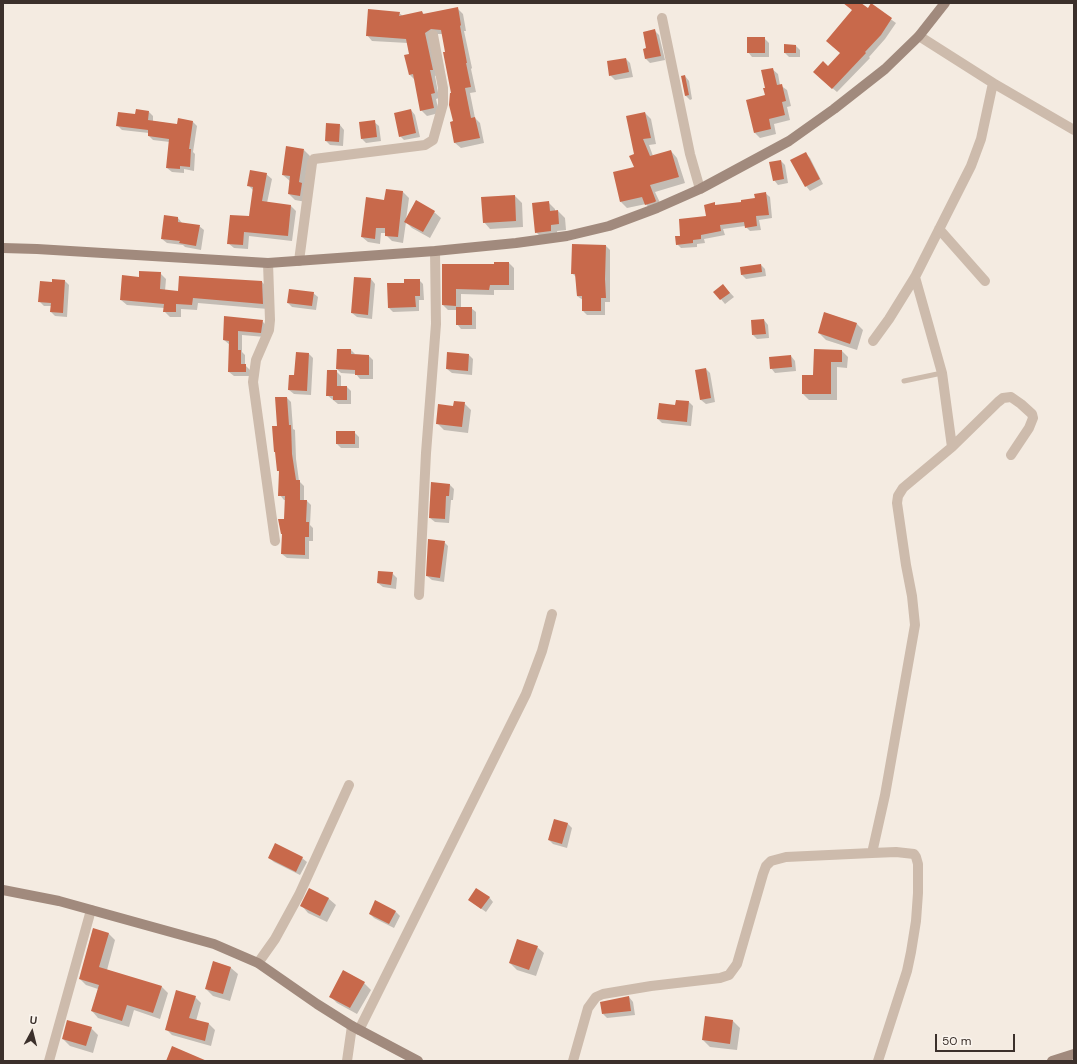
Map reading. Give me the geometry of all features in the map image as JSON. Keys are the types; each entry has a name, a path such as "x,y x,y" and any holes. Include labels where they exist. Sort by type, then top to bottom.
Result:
{"street":[{"path":"3,248 268,263 435,251 567,236 609,226 657,208 700,189 795,137 885,69 918,36 945,3"},
{"path":"662,18 690,154 700,189"},
{"path":"299,261 312,163 314,159 425,145 431,143 433,140 443,104 443,88 433,35"},
{"path":"918,36 993,83 1074,130"},
{"path":"873,341 889,319 915,277 976,155 984,127 993,83"},
{"path":"939,229 985,281"},
{"path":"419,595 426,453 436,324 435,251"},
{"path":"268,263 269,330 256,360 253,382 275,541"},
{"path":"915,277 942,373 952,447"},
{"path":"872,853 885,795 915,625 912,596 897,503 898,496 904,488 952,447 998,402 1003,398 1011,397 1015,398 1022,404 1032,414 1033,418 1029,428 1011,455"},
{"path":"347,1061 356,1028 526,694 542,651 552,614"},
{"path":"258,962 275,939 299,895 349,785"},
{"path":"574,1061 588,1008 596,997 603,994 651,986 720,978 729,975 737,964 762,874 766,866 771,861 786,857 872,853 909,853 914,854 918,864 916,921 907,971 878,1061"},
{"path":"3,890 91,910 214,944 258,962 317,1004 356,1028 418,1061"},
{"path":"49,1061 91,910"},
{"path":"1052,1061 1074,1054"}],"lane":[{"path":"904,381 942,373"}],"building":[{"path":"843,3 861,3 868,8 871,3 892,18 881,35 865,52 866,53 832,89 813,72 823,61 828,66 840,53 826,41 852,10"},
{"path":"458,7 471,87 465,88 471,118 475,117 480,138 454,143 450,122 453,121 449,105 451,93 443,52 445,52 441,30 431,29 425,33 433,70 430,70 435,93 431,94 434,108 420,111 413,74 409,75 404,55 409,54 406,39 366,36 368,9 400,12 399,16 422,11 423,14"},
{"path":"655,29 661,56 645,59 643,49 646,48 643,32"},
{"path":"747,37 765,37 765,53 747,53"},
{"path":"784,44 796,45 796,53 784,53"},
{"path":"626,58 629,72 609,76 607,61"},
{"path":"773,68 777,85 782,84 786,101 782,102 785,115 769,119 771,129 754,133 746,100 765,95 761,70"},
{"path":"685,75 689,95 685,96 681,76"},
{"path":"136,109 149,111 148,120 177,124 178,118 193,121 189,149 191,149 190,167 180,166 180,169 166,168 169,139 148,136 148,130 116,126 118,112 135,114"},
{"path":"411,109 416,133 399,137 394,113"},
{"path":"645,112 651,138 643,139 650,156 671,150 679,177 650,185 656,201 655,202 645,205 642,197 620,202 613,172 634,167 629,156 634,154 626,116"},
{"path":"375,120 377,137 361,139 359,122"},
{"path":"326,123 340,124 339,142 325,141"},
{"path":"286,146 304,149 299,182 302,183 300,196 288,194 290,176 282,175"},
{"path":"806,152 820,179 805,187 790,160"},
{"path":"781,160 784,179 773,181 769,162"},
{"path":"250,170 267,173 262,201 291,205 288,236 244,232 243,245 227,244 230,215 249,216 253,187 247,186"},
{"path":"386,189 403,191 398,237 385,236 385,228 376,228 375,239 361,237 366,197 384,200"},
{"path":"766,192 769,215 756,216 757,226 745,228 744,222 720,225 721,231 701,235 701,239 693,240 693,243 676,245 675,236 680,236 679,219 706,216 704,205 715,202 715,205 741,202 741,200 755,198 754,194"},
{"path":"515,195 516,221 483,223 481,197"},
{"path":"416,200 435,211 423,232 404,222"},
{"path":"549,201 550,211 558,210 559,224 551,225 551,231 535,233 532,203"},
{"path":"164,215 178,217 178,222 200,225 196,246 179,243 180,241 161,239"},
{"path":"572,244 606,245 606,298 601,298 601,311 582,311 582,296 577,296 575,274 571,274"},
{"path":"494,262 509,262 509,285 490,285 489,290 456,289 456,306 442,305 442,264 494,264"},
{"path":"761,264 762,272 741,275 740,267"},
{"path":"139,271 161,272 160,289 178,291 179,276 262,281 263,304 193,298 192,305 176,304 176,312 163,312 164,304 120,300 122,275 139,277"},
{"path":"354,277 371,278 368,315 351,313"},
{"path":"52,279 65,280 63,313 50,312 51,303 38,302 40,281 52,282"},
{"path":"404,279 420,279 420,296 415,296 416,307 388,308 387,283 404,283"},
{"path":"723,284 730,293 720,300 713,292"},
{"path":"289,289 314,292 312,306 287,303"},
{"path":"456,307 472,307 472,325 456,325"},
{"path":"824,312 857,323 850,344 818,333"},
{"path":"224,316 263,320 261,333 238,331 238,350 241,350 241,364 246,364 246,372 228,372 229,341 223,340"},
{"path":"764,319 766,334 752,335 751,320"},
{"path":"337,349 351,349 351,354 369,355 369,375 355,375 355,370 336,369"},
{"path":"814,349 842,350 842,362 831,362 831,394 802,394 802,375 813,375"},
{"path":"296,352 309,353 307,391 288,390 289,375 294,375"},
{"path":"447,352 469,354 468,371 446,369"},
{"path":"791,355 792,367 770,369 769,357"},
{"path":"706,368 711,398 700,400 695,370"},
{"path":"327,370 337,370 337,386 347,386 347,400 333,400 333,396 326,396"},
{"path":"275,397 287,397 296,480 300,480 300,500 307,500 306,522 309,522 309,537 305,537 305,555 281,554 282,534 278,519 284,519 285,496 278,496 279,471 277,471 274,452 272,426 277,426"},
{"path":"676,400 689,401 687,422 657,419 659,403 675,405"},
{"path":"454,401 465,402 462,427 436,424 438,404 453,406"},
{"path":"336,431 355,431 355,444 336,444"},
{"path":"431,482 450,484 449,496 446,496 445,519 429,518"},
{"path":"428,539 445,541 440,578 426,576"},
{"path":"378,571 393,572 391,585 377,583"},
{"path":"554,819 568,823 562,844 548,840"},
{"path":"275,843 303,857 296,872 268,858"},
{"path":"309,888 329,898 320,916 300,906"},
{"path":"476,888 490,897 481,909 468,900"},
{"path":"375,900 396,911 389,924 369,914"},
{"path":"93,928 109,933 99,967 162,986 153,1013 127,1005 122,1021 91,1011 99,985 79,979"},
{"path":"517,939 538,946 529,970 509,963"},
{"path":"213,961 231,967 223,994 205,989"},
{"path":"343,970 365,982 350,1008 329,997"},
{"path":"176,990 196,996 189,1018 209,1023 205,1041 165,1030"},
{"path":"629,996 631,1011 602,1014 600,1002"},
{"path":"705,1016 733,1020 730,1044 702,1040"},
{"path":"67,1020 92,1027 86,1046 62,1039"},
{"path":"172,1046 207,1061 166,1061"}]}
